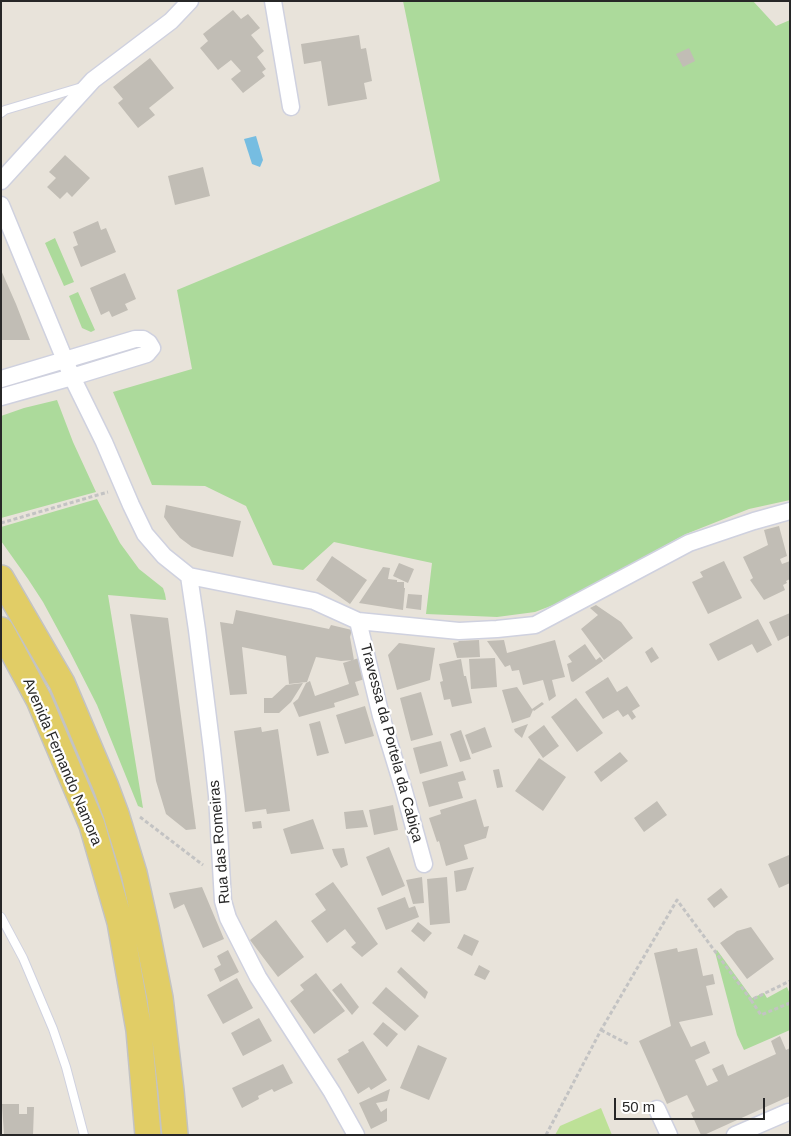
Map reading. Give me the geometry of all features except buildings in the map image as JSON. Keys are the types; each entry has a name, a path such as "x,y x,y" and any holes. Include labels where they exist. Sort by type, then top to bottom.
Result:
{"main road":[{"name":"Avenida Fernando Namora","path":"1,578 62,683 116,814 134,873 160,998 175,1135"},
{"name":"Avenida Fernando Namora","path":"1,630 39,700 92,825 105,869 120,922 139,1030 148,1135"}],"street":[{"path":"1,181 93,80 171,21 190,1"},
{"path":"273,1 291,107"},
{"path":"1,205 64,361 104,442 145,534 164,556 189,576 314,601 358,622 459,631 535,625 689,543 790,511"},
{"path":"1,379 135,340 143,339 149,342 152,348 147,354 1,397"},
{"name":"Rua das Romeiras","path":"189,576 213,759 220,835 221,879 225,910 238,940 258,977 332,1092 356,1135"},
{"name":"Travessa da Portela da Cabiça","path":"358,622 381,716 424,864"},
{"path":"657,1109 669,1135"},
{"path":"735,1135 789,1111"}],"lane":[{"path":"1,113 5,110 88,85"},
{"path":"1,916 23,958 53,1029 66,1067 84,1135"}],"path":[{"path":"1,523 123,488"},
{"path":"138,816 221,879"},
{"path":"546,1135 601,1030 676,900 761,1015 790,1003"},
{"path":"751,1000 790,981"},
{"path":"601,1030 628,1044"}],"green space":[{"path":"403,1 753,1 776,26 790,20 790,500 749,509 686,534 561,602 535,612 497,617 426,614 432,563 334,542 303,570 273,565 246,506 205,486 152,485 113,392 192,369 177,290 440,181"},
{"path":"55,238 74,282 64,286 45,243"},
{"path":"78,292 95,330 91,332 82,328 69,296"},
{"path":"57,400 73,442 96,492 1,518 1,416"},
{"path":"97,499 120,543 139,569 163,588 166,600 108,595 143,808 138,806 97,705 69,650 43,602 1,541 1,527"},
{"path":"717,950 752,998 764,993 767,998 787,987 790,994 790,1030 744,1050 737,1035 715,952"},
{"path":"601,1108 612,1135 555,1135 560,1126"}],"water":[{"path":"256,136 263,160 260,167 252,164 244,139"}]}
